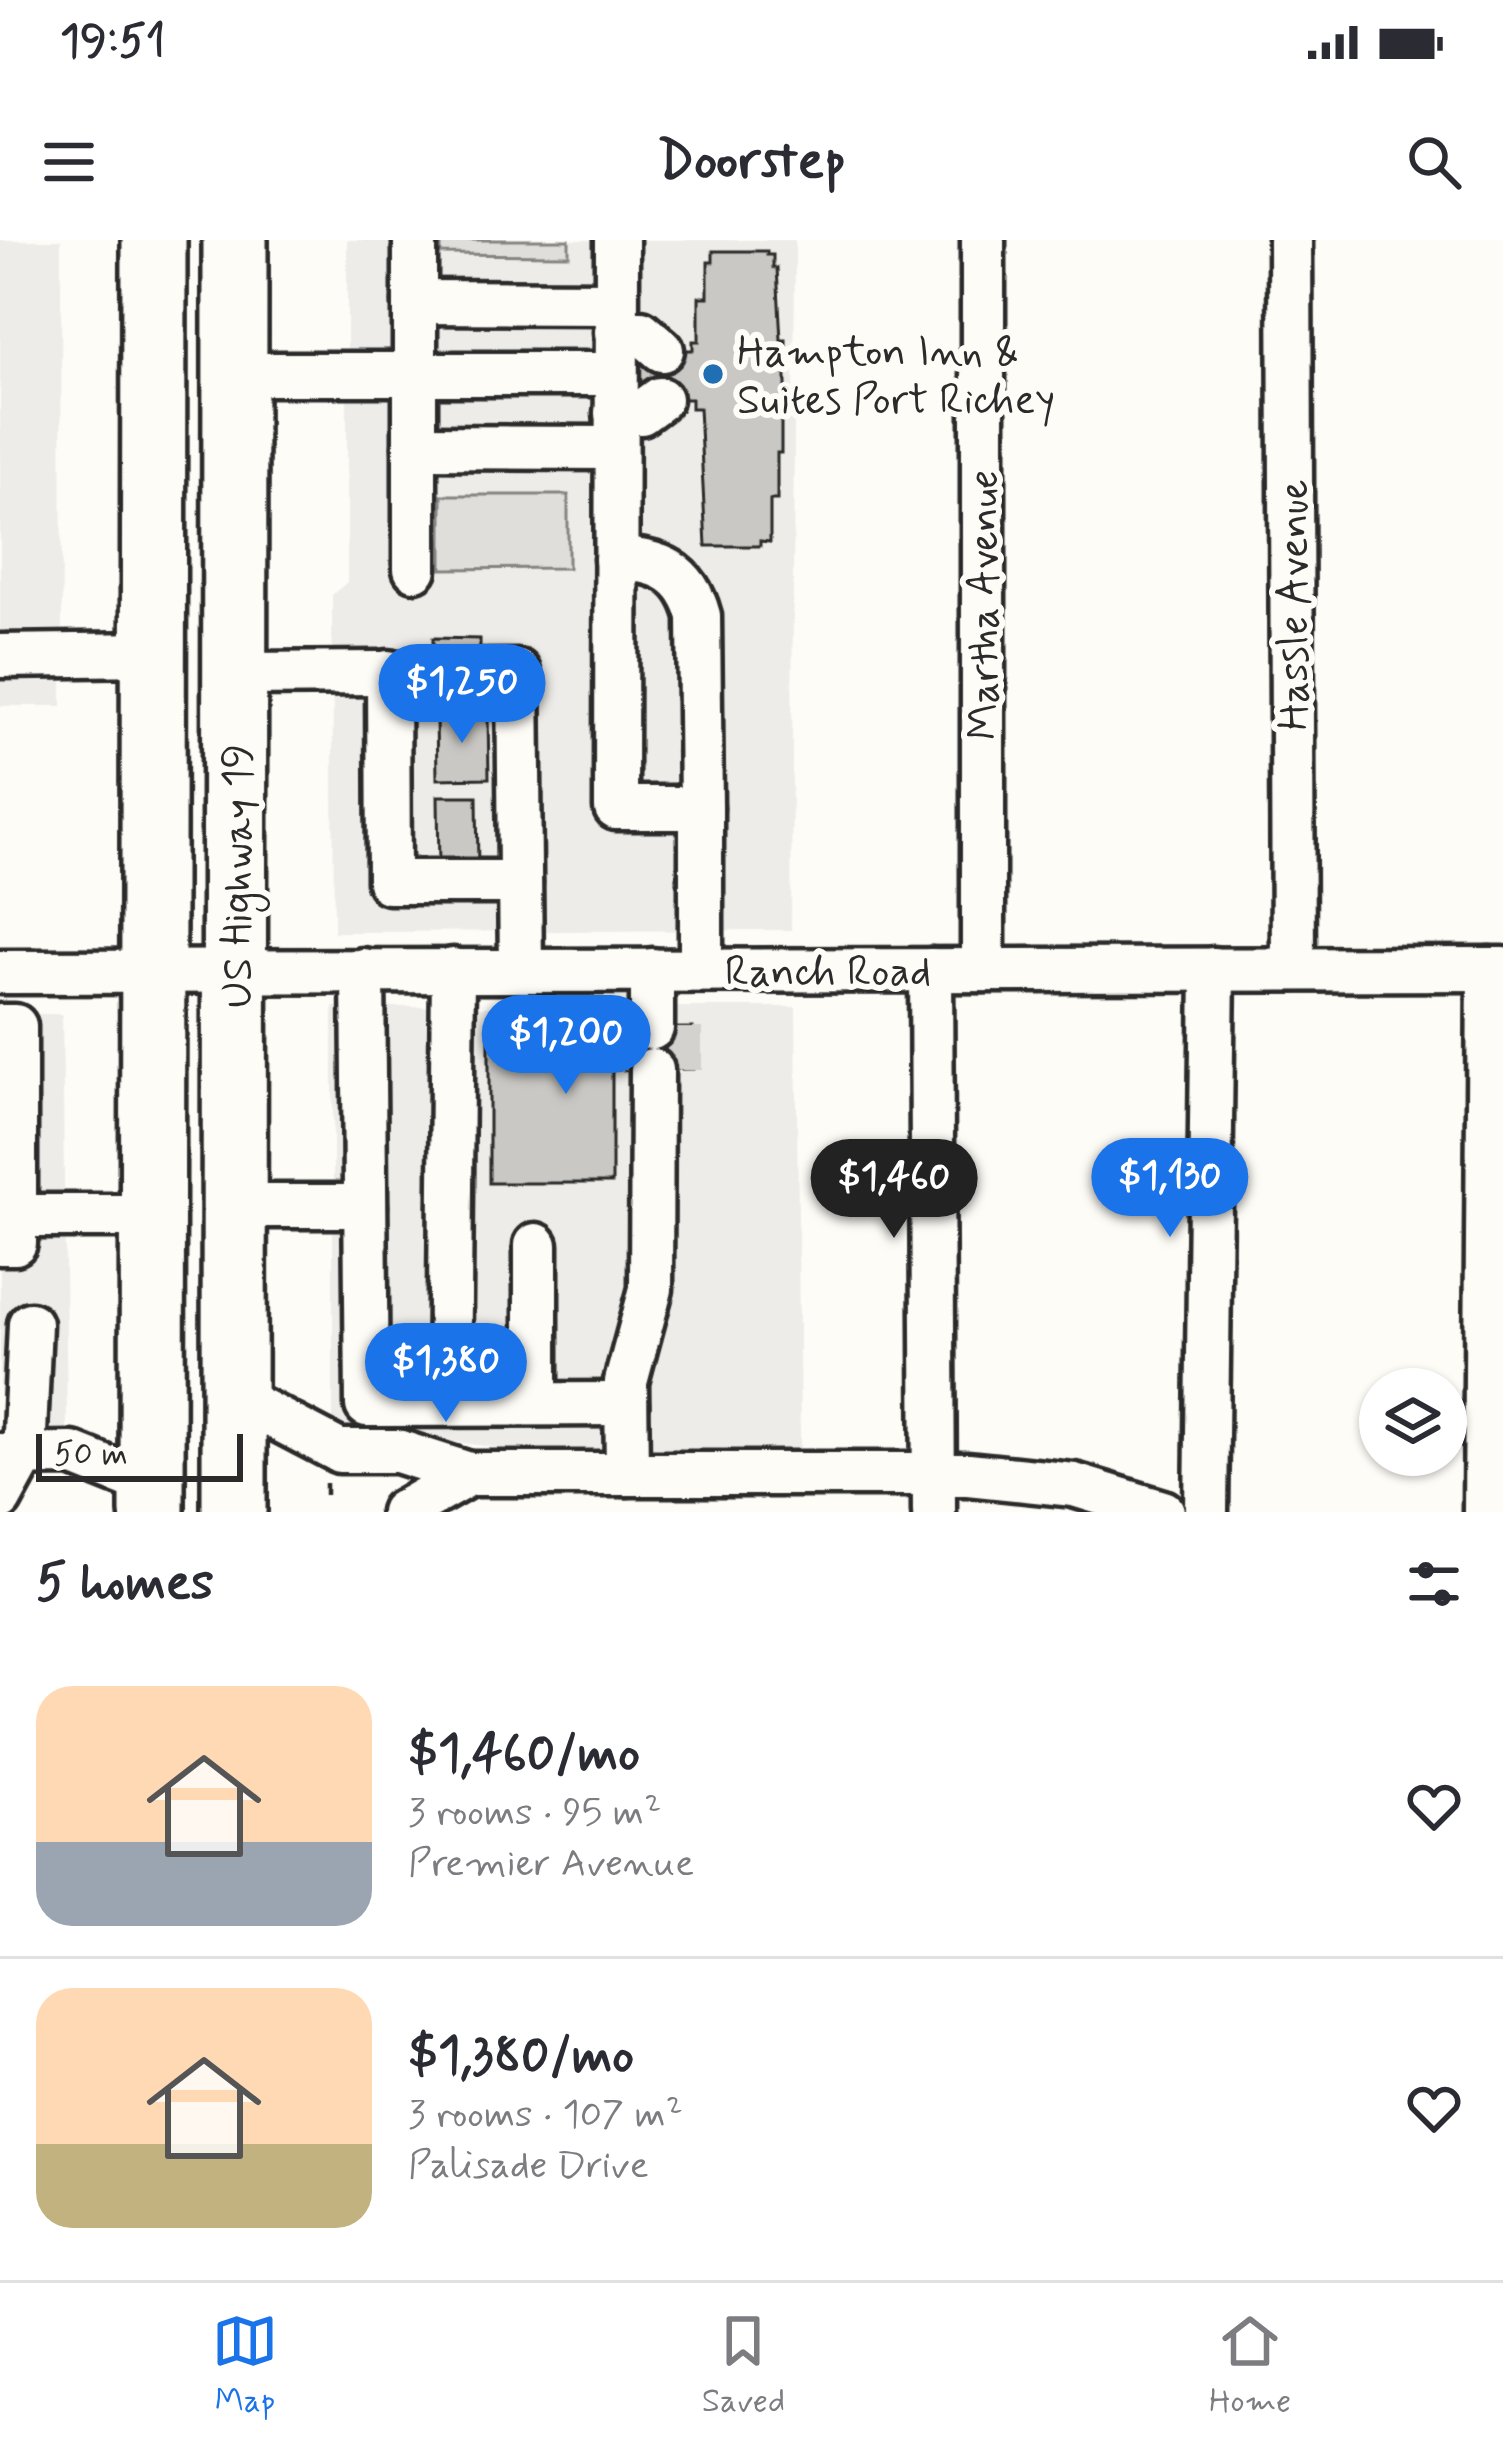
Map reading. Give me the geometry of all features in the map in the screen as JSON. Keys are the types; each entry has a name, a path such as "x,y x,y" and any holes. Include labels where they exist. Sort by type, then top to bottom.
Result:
{"highway":[{"name":"US Highway 19","path":"154,240 152,1216 162,1503"},
{"name":"US Highway 19","path":"234,1512 235,240"}],"street":[{"path":"415,240 415,569"},
{"path":"616,240 616,808 701,808"},
{"name":"Martha Avenue","path":"982,970 983,240"},
{"name":"Hassle Avenue","path":"1290,240 1293,969"},
{"path":"415,302 616,317 662,350"},
{"path":"235,374 415,374 616,412 641,413 660,399"},
{"path":"415,448 616,412"},
{"path":"616,559 646,560 667,569 694,598 699,616 701,970"},
{"path":"0,656 153,654"},
{"path":"235,674 518,671 521,970"},
{"path":"388,672 389,882 520,882"},
{"path":"1206,1512 1213,969"},
{"path":"1485,1512 1496,969"},
{"name":"Ranch Road","path":"0,972 521,970 652,1039 701,970 1496,969"},
{"path":"363,970 367,1405 626,1404"},
{"path":"451,1476 445,1404 453,970"},
{"path":"931,970 934,1493"},
{"path":"0,1026 15,1025 8,1229 152,1216"},
{"path":"652,1039 624,1123 652,1142"},
{"path":"652,1039 681,1123 652,1142"},
{"path":"627,1474 626,1382 651,1289 652,1142"},
{"path":"236,1206 365,1206"},
{"path":"536,1245 536,1404"},
{"path":"0,1499 12,1455 30,1324"},
{"path":"236,1397 339,1451 397,1451 451,1476 627,1474 934,1493 1074,1485 1163,1512"},
{"path":"12,1455 72,1454 162,1503"},
{"path":"402,1512 451,1476"}],"shaded area":[{"path":"0,240 61,240 62,706 0,706"},
{"path":"347,240 795,240 791,930 334,932 332,595 347,582"},
{"path":"441,240 569,240 569,255 441,254"},
{"path":"442,495 568,495 568,568 442,569"},
{"path":"333,1007 796,1007 800,1448 499,1448 333,1425"},
{"path":"0,1014 62,1014 67,1430 0,1431"}],"building":[{"name":"Hampton Inn & Suites Port Richey","path":"713,251 767,251 777,268 781,340 786,340 786,407 781,407 781,453 777,453 777,500 770,500 770,542 760,541 760,546 706,546 699,408 691,408 691,399 640,399 640,350 693,350 693,341 699,341 699,297 708,297 708,262 713,262"},
{"path":"433,638 480,639 480,661 433,660"},
{"path":"436,714 488,714 489,778 437,779"},
{"path":"438,796 477,796 478,871 439,871"},
{"path":"693,1028 693,1069 612,1070 612,1183 489,1183 489,1029"}],"tunnel":[{"path":"623,1028 623,1070"},
{"path":"681,1028 681,1070"}],"place":[{"name":"Hampton Inn & Suites Port Richey","path":"713,374"}]}
